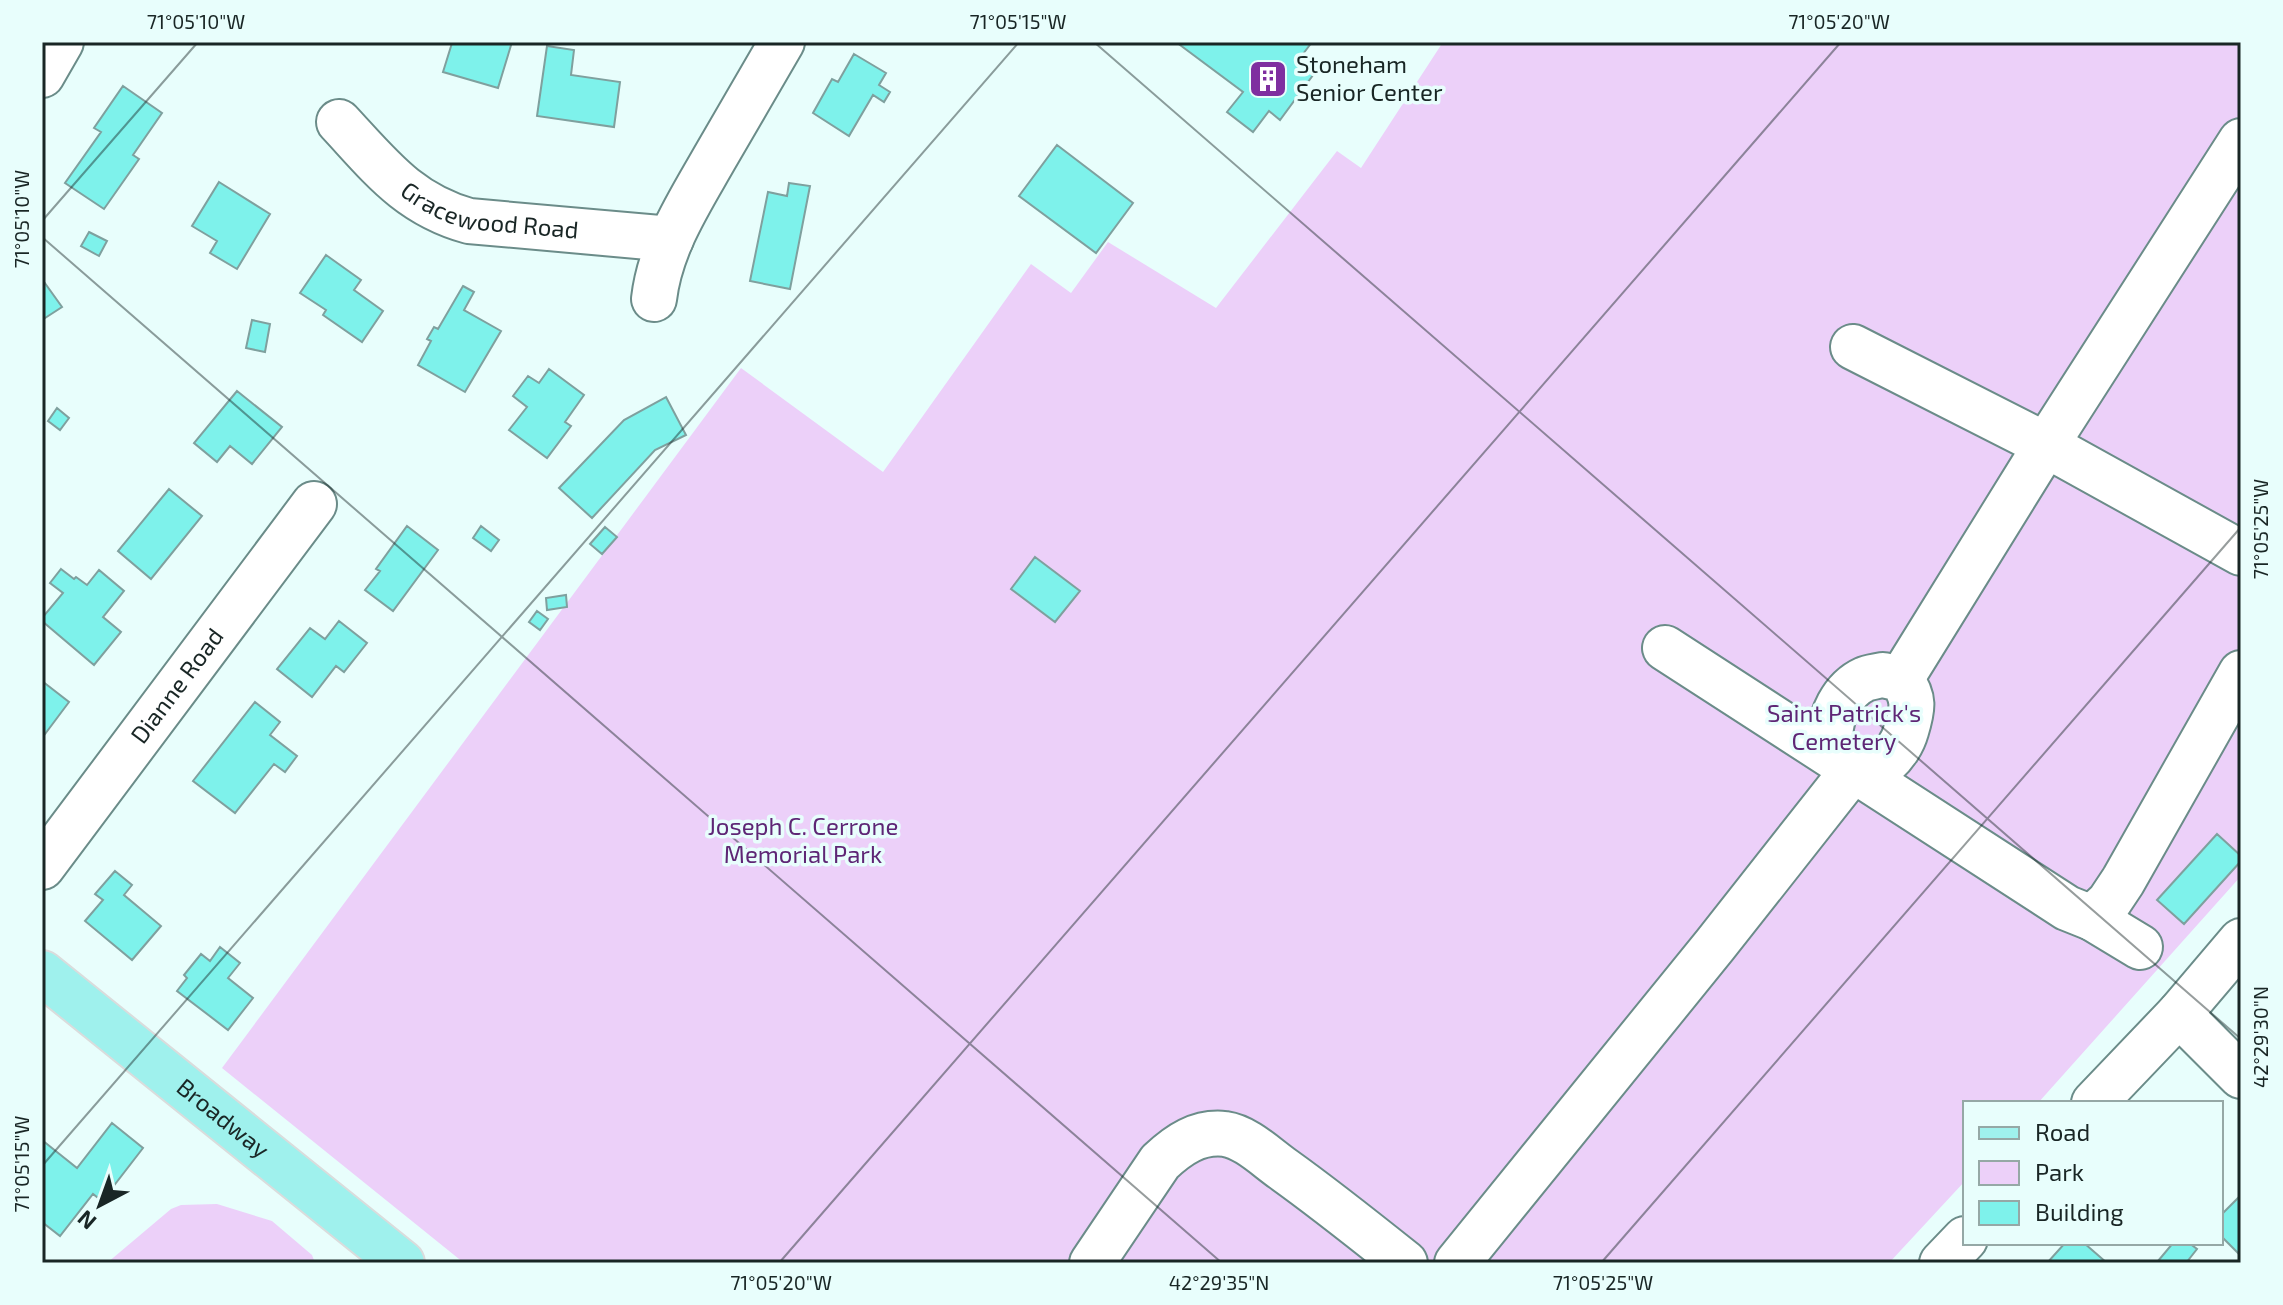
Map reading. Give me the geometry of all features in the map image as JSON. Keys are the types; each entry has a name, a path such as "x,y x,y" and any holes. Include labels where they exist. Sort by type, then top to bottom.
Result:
{"main road":[{"name":"Broadway","path":"42,973 402,1263"}],"street":[{"path":"42,75 61,42"},
{"path":"654,299 659,269 671,239 782,42"},
{"name":"Gracewood Road","path":"339,122 408,192 427,206 447,215 469,221 671,239"},
{"path":"1901,679 2046,445 2241,141"},
{"path":"1853,347 2046,445 2241,553"},
{"name":"Dianne Road","path":"42,867 314,504"},
{"path":"1665,648 2067,908 2092,918 2140,947"},
{"path":"2092,918 2109,902 2123,881 2241,673"},
{"path":"1883,675 1901,679 1910,692 1912,709 1905,736 1891,758 1877,770 1853,770 1836,753 1831,741 1837,709 1851,688 1866,679 1883,675"},
{"path":"1457,1263 1853,770"},
{"path":"2096,1101 2179,1014 2241,941"},
{"path":"2179,1014 2241,1076"},
{"path":"1092,1263 1160,1162 1187,1141 1212,1134 1226,1134 1258,1151 1340,1210 1405,1263"},
{"path":"1942,1263 1963,1241"}],"green space":[{"path":"1443,42 2241,42 2241,876 2040,1101 1963,1101 1963,1183 1889,1263 464,1263 222,1068 741,368 883,472 1031,264 1071,293 1108,242 1216,308 1337,151 1361,168"},
{"path":"217,1204 272,1221 312,1255 315,1263 107,1263 171,1209 181,1205"}],"building":[{"path":"448,42 512,42 498,88 443,72 452,43"},
{"name":"Stoneham Senior Center","path":"1176,42 1312,42 1303,54 1319,67 1280,120 1269,111 1253,132 1227,112 1243,92"},
{"path":"547,46 574,50 571,75 620,82 614,127 537,116"},
{"path":"854,54 886,73 879,85 890,92 884,102 873,95 849,136 813,113 832,79 838,82"},
{"path":"123,86 162,113 133,155 139,159 104,209 65,183 101,132 94,128"},
{"path":"1057,145 1133,203 1096,253 1019,196"},
{"path":"219,182 270,214 237,269 210,253 217,241 192,226"},
{"path":"789,183 810,186 790,289 750,281 768,192 787,196"},
{"path":"89,232 107,241 99,256 81,246"},
{"path":"326,255 361,280 354,290 383,311 362,342 323,315 326,310 300,293"},
{"path":"42,279 62,307 42,320"},
{"path":"463,286 474,292 464,310 501,331 465,392 418,365 431,341 427,339 434,327 438,329"},
{"path":"252,320 270,324 265,352 246,348"},
{"path":"549,369 584,395 565,422 571,426 547,458 509,430 527,407 513,396 528,376 539,383"},
{"path":"237,391 282,427 252,464 230,446 217,462 194,443"},
{"path":"666,397 686,435 655,450 592,518 559,488 624,420"},
{"path":"57,408 69,418 60,430 48,421"},
{"path":"169,489 202,516 151,579 118,551"},
{"path":"407,526 438,550 393,611 365,590"},
{"path":"481,526 499,540 491,551 473,538"},
{"path":"605,527 617,537 602,554 590,544"},
{"path":"1035,557 1080,591 1055,622 1011,589"},
{"path":"61,569 87,585 99,570 124,591 103,617 121,632 94,665 42,621 63,593 50,583"},
{"path":"566,595 567,607 547,610 546,598"},
{"path":"537,611 548,619 540,630 529,622"},
{"path":"339,621 367,643 344,672 336,666 312,697 277,669 310,628 325,639"},
{"path":"42,681 69,702 42,738"},
{"path":"255,702 280,722 270,735 297,756 285,772 274,764 235,813 193,781"},
{"path":"2217,834 2241,856 2241,861 2184,924 2157,900"},
{"path":"115,871 132,885 124,895 161,926 132,960 85,921 103,900 95,894"},
{"path":"220,947 240,963 228,978 253,998 228,1030 177,991 187,978 184,975 201,954 210,961"},
{"path":"112,1123 143,1148 102,1201 93,1194 60,1236 42,1222 42,1140 77,1168"},
{"path":"2241,1195 2241,1256 2223,1238 2223,1213"},
{"path":"2063,1245 2086,1245 2107,1263 2047,1263"},
{"path":"2171,1245 2192,1245 2197,1249 2186,1263 2158,1261"}],"place":[{"name":"Stoneham Senior Center","path":"1268,79"}],"park label":[{"name":"Saint Patrick's Cemetery","path":"1844,728"},
{"name":"Joseph C. Cerrone Memorial Park","path":"803,841"}]}
